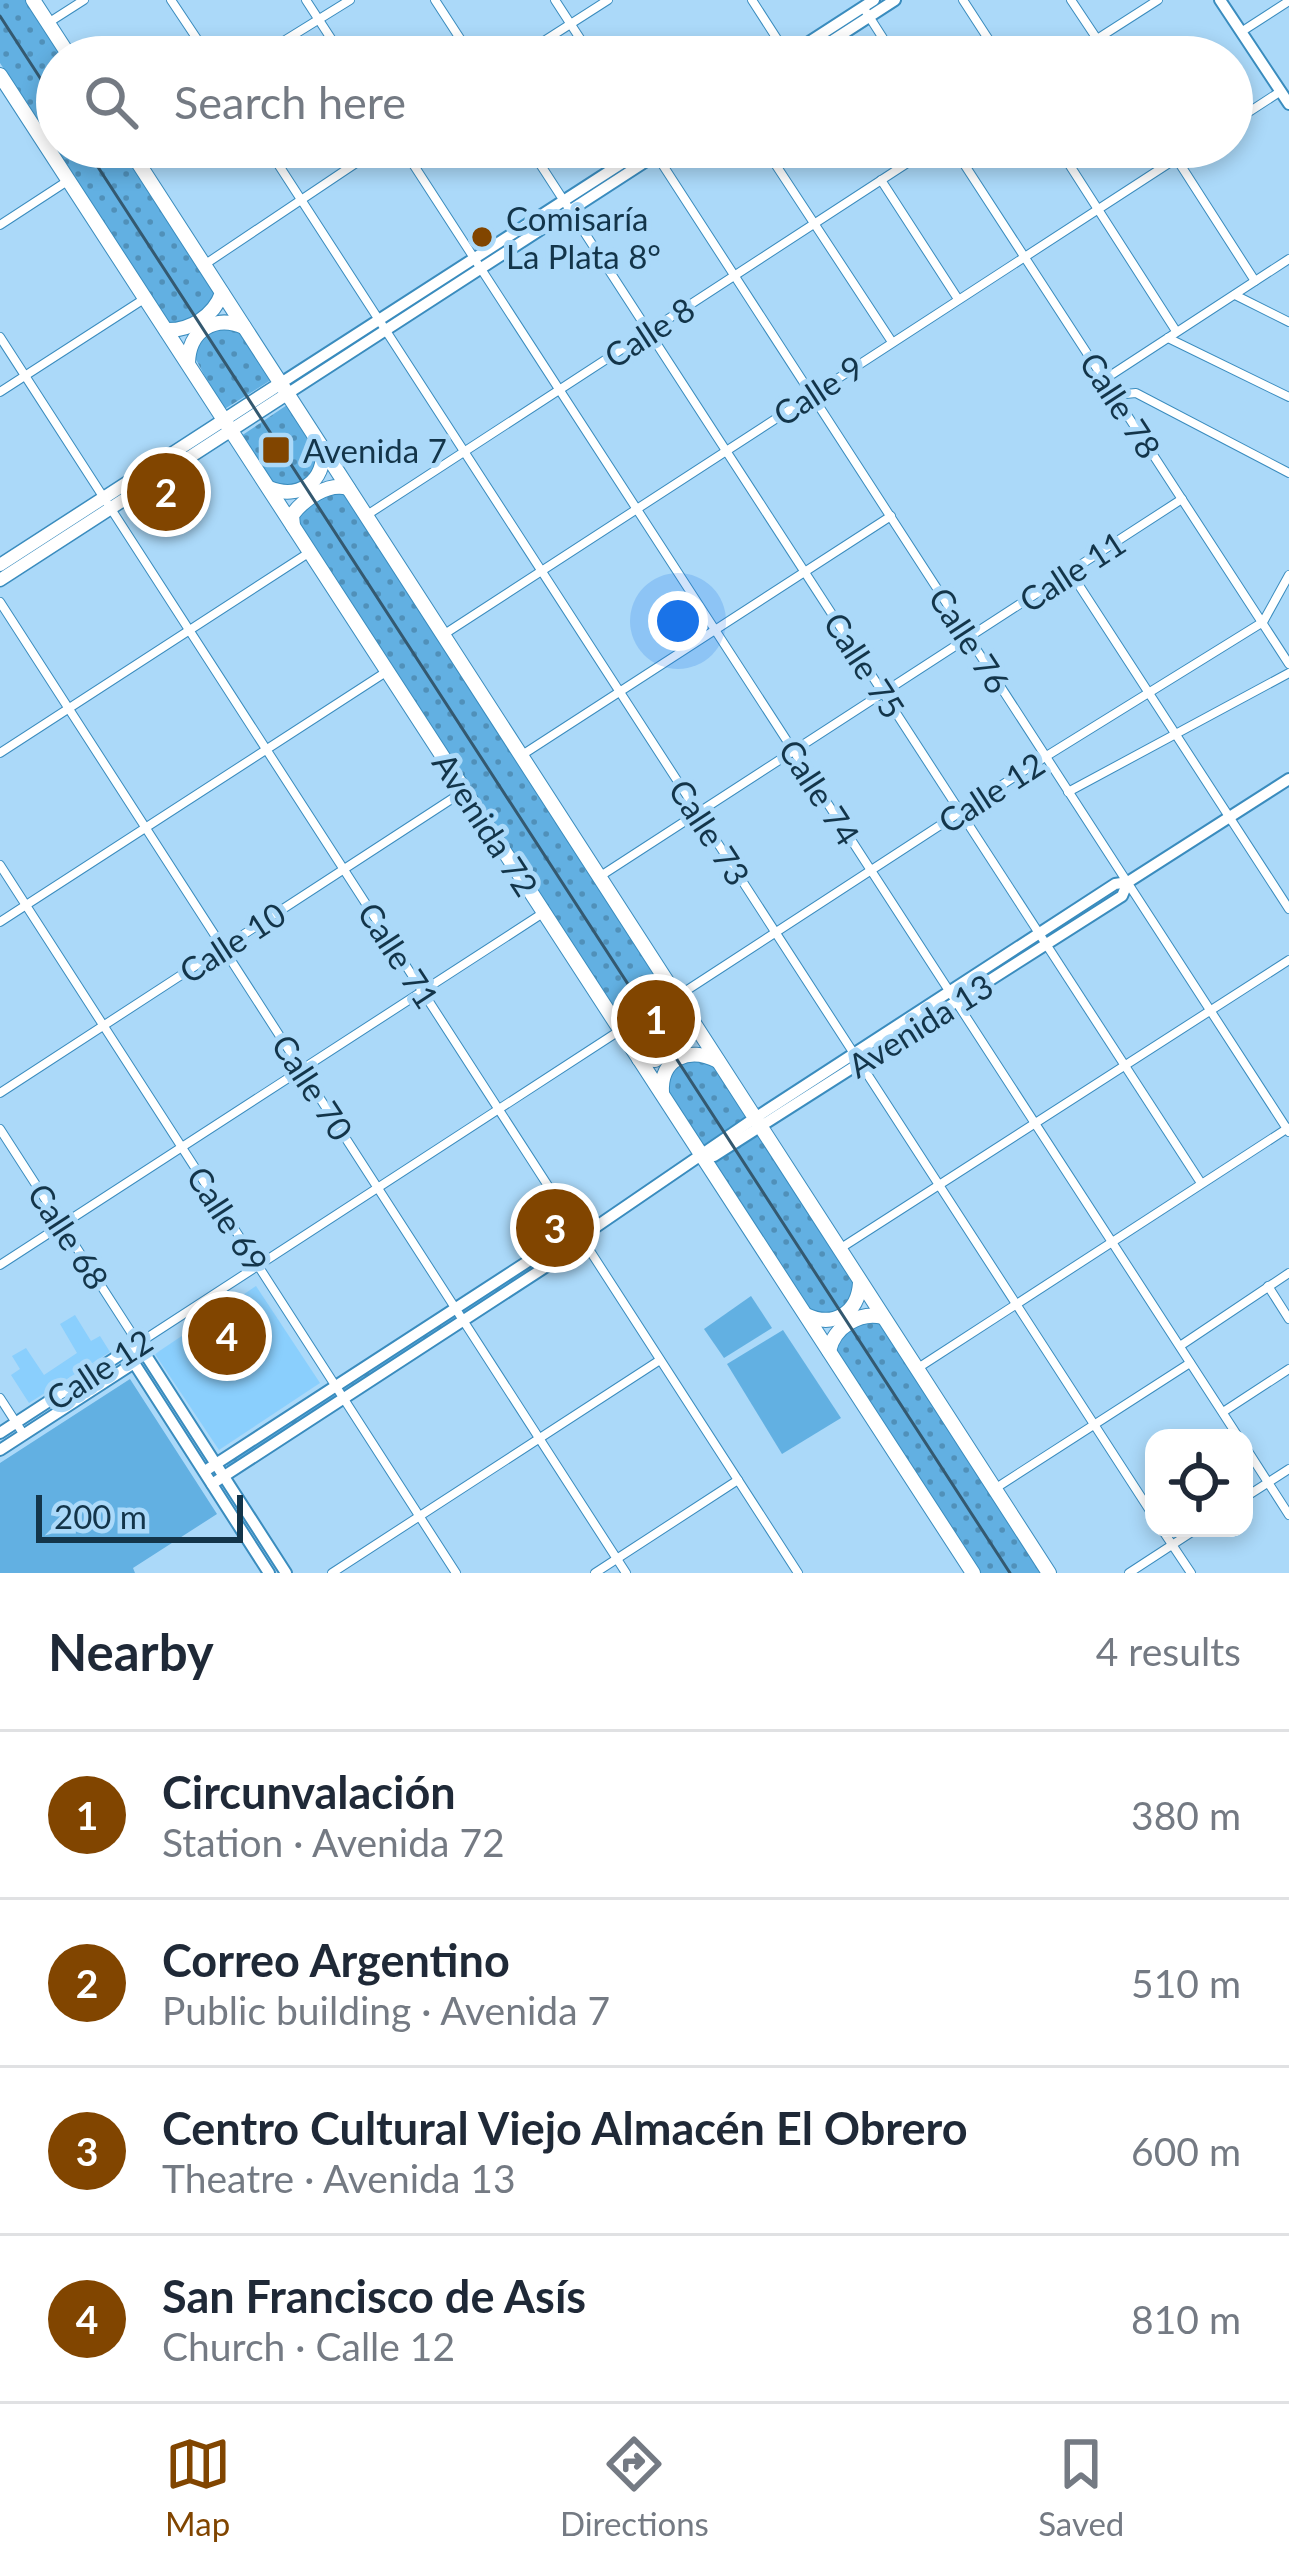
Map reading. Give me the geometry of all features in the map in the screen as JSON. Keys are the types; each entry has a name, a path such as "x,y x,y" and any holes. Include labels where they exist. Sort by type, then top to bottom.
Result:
{"highway":[{"path":"33,0 56,36"},
{"name":"Avenida 72","path":"0,74 36,129"},
{"name":"Avenida 72","path":"61,168 973,1573"},
{"name":"Avenida 72","path":"142,168 1049,1573"},
{"path":"166,330 182,331 198,321 214,308 222,292"},
{"path":"188,363 191,344 203,329 223,322 244,327"},
{"path":"269,488 286,494 307,488 321,471 323,449"},
{"path":"293,526 292,515 313,497 330,486 348,488"},
{"path":"639,1059 655,1060 689,1036 692,1021"},
{"path":"662,1095 664,1072 676,1058 693,1053 718,1061"},
{"path":"806,1315 826,1321 843,1316 857,1301 860,1280"},
{"path":"829,1351 834,1334 848,1324 864,1315 884,1317"}],"main road":[{"path":"822,36 869,8 895,0"},
{"path":"1220,0 1244,36"},
{"path":"834,36 869,8"},
{"path":"1253,50 1289,104"},
{"path":"0,565 107,503 624,168"},
{"path":"0,580 107,503"},
{"name":"Avenida 13","path":"218,1480 573,1249 580,1237 703,1157 714,1156 758,1122 1042,940 1122,896 1128,882 1289,779"},
{"name":"Avenida 13","path":"210,1468 567,1236 580,1237"},
{"name":"Calle 12","path":"0,1433 138,1343"},
{"name":"Calle 68","path":"138,1343 210,1468"},
{"name":"Calle 12","path":"0,1450 134,1363"},
{"name":"Calle 68","path":"134,1363 286,1573"},
{"name":"Calle 68","path":"218,1480 269,1573"}],"street":[{"path":"48,23 84,0"},
{"path":"171,0 195,36"},
{"path":"306,0 329,36"},
{"path":"293,36 350,0"},
{"path":"435,0 458,36"},
{"path":"555,0 579,36"},
{"path":"552,36 608,0"},
{"path":"752,0 774,36"},
{"path":"963,0 986,36"},
{"path":"1071,0 1095,36"},
{"path":"1102,36 1159,0"},
{"path":"1241,32 1289,2"},
{"path":"869,8 884,36"},
{"path":"1253,109 1281,91"},
{"name":"Calle 73","path":"280,168 1145,1503"},
{"path":"204,265 347,168"},
{"name":"Calle 74","path":"415,168 1234,1429"},
{"name":"Calle 75","path":"543,168 1201,1183"},
{"name":"Calle 76","path":"663,168 1288,1129"},
{"path":"778,168 892,342"},
{"name":"Calle 8","path":"366,516 900,168"},
{"name":"Calle 78","path":"967,168 1289,664"},
{"path":"1071,168 1172,334 1289,397"},
{"name":"Calle 9","path":"443,635 1161,168"},
{"path":"1183,168 1256,281"},
{"path":"0,225 69,180"},
{"path":"881,180 958,299"},
{"path":"1105,379 1289,260"},
{"path":"1235,295 1289,322"},
{"path":"0,392 145,298"},
{"name":"Calle 71","path":"0,337 798,1573"},
{"path":"1115,395 1136,393 1289,473"},
{"name":"Calle 11","path":"599,877 1182,499"},
{"path":"521,756 891,516"},
{"path":"0,753 310,552"},
{"path":"1071,573 1289,909"},
{"name":"Calle 12","path":"677,997 960,811 1263,622 1289,575"},
{"path":"1279,596 1289,601"},
{"name":"Calle 70","path":"0,602 626,1573"},
{"path":"0,922 388,671"},
{"path":"1068,792 1289,673"},
{"name":"Calle 10","path":"0,1093 465,790"},
{"name":"Calle 69","path":"0,865 457,1573"},
{"path":"0,1265 544,912"},
{"path":"840,1249 1289,961"},
{"name":"Calle 12","path":"138,1343 620,1030"},
{"name":"Calle 68","path":"0,1129 138,1343"},
{"path":"917,1368 1288,1129"},
{"path":"1180,1346 1289,1273"},
{"path":"1268,1286 1289,1319"},
{"path":"134,1363 138,1343"},
{"path":"332,1573 660,1360"},
{"path":"994,1489 1190,1363"},
{"path":"1223,1412 1289,1370"},
{"path":"0,1398 24,1435"},
{"name":"Calle 74","path":"1253,1459 1289,1515"},
{"path":"1253,1492 1289,1469"},
{"path":"595,1573 738,1480"},
{"path":"1167,1537 1191,1573"},
{"path":"1129,1573 1184,1537"}],"shaded area":[{"path":"0,0 26,0 49,36 36,36 36,118 0,63"},
{"path":"68,168 134,168 216,295 216,301 182,327 170,325"},
{"path":"232,328 241,334 271,380 223,410 193,354 208,329"},
{"path":"287,405 318,455 314,474 297,488 269,482 241,436"},
{"path":"333,488 342,491 689,1026 688,1034 645,1059 295,521 296,512"},
{"path":"682,1059 713,1064 749,1118 702,1149 666,1093 665,1080"},
{"path":"758,1132 852,1280 854,1295 838,1315 817,1314 809,1308 711,1163"},
{"path":"572,1243 569,1248 227,1467 226,1463"},
{"path":"256,1286 320,1383 219,1450 155,1354"},
{"path":"751,1296 772,1328 724,1358 704,1329"},
{"path":"75,1315 91,1341 100,1336 110,1352 29,1403 11,1375 20,1369 12,1356 26,1348 44,1375 77,1353 60,1324"},
{"path":"867,1317 877,1319 1042,1573 981,1573 835,1348 837,1336"},
{"path":"783,1330 841,1418 782,1454 727,1364"},
{"path":"130,1379 217,1514 133,1568 135,1573 0,1573 0,1463"}],"tram line":[{"path":"0,16 36,72"},
{"path":"99,168 1010,1573"}],"place":[{"name":"Comisaría La Plata 8°","path":"482,237"},
{"name":"Avenida 7","path":"276,450"},
{"name":"Correo Argentino","path":"166,492"},
{"name":"Circunvalación","path":"656,1019"},
{"name":"Centro Cultural Viejo Almacén El Obrero","path":"555,1228"},
{"name":"San Francisco de Asís","path":"227,1336"}]}
